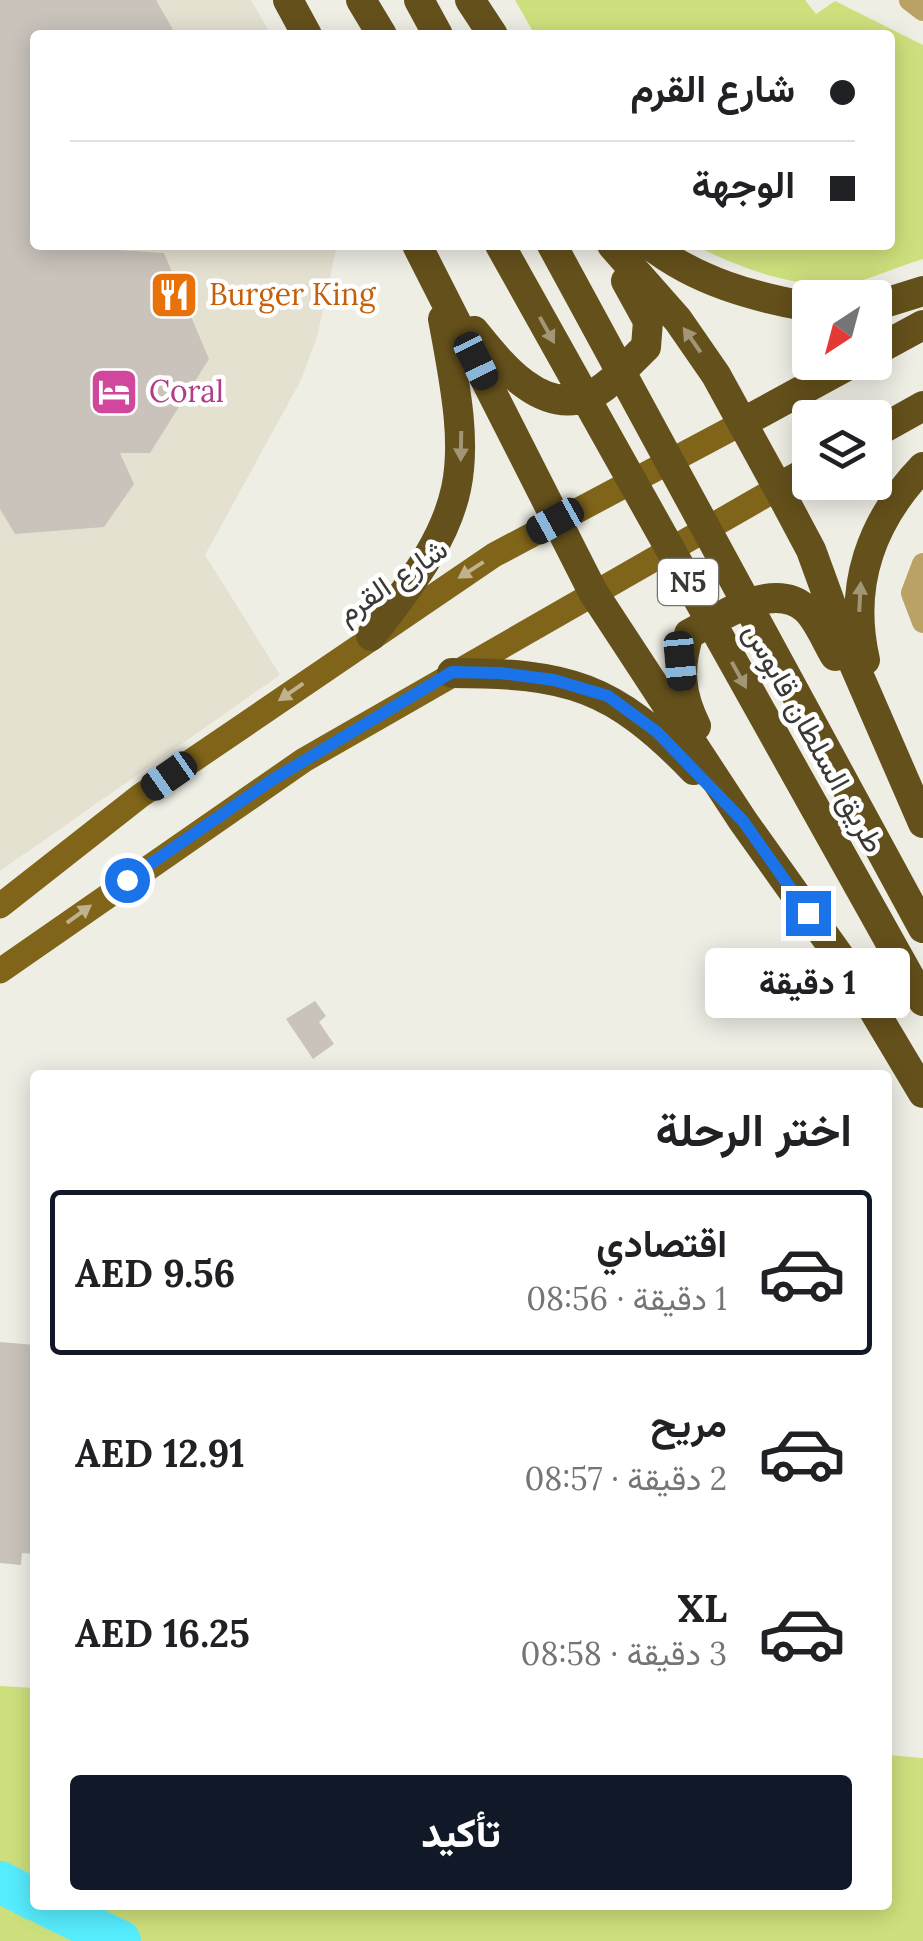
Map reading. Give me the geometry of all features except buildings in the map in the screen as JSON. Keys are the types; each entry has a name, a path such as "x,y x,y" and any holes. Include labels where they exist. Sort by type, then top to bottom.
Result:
{"highway":[{"path":"288,0 304,30"},
{"path":"361,0 379,30"},
{"path":"419,0 435,30"},
{"path":"468,0 486,30"},
{"path":"419,250 593,592 743,821 852,974 923,1093"},
{"name":"طريق السلطان قابوس","path":"503,250 923,1001"},
{"name":"طريق السلطان قابوس","path":"555,250 917,918"},
{"path":"436,281 522,384 569,401 589,396 604,386 646,347 648,321 612,250"},
{"path":"614,250 678,320 716,375 778,488 810,550 879,727 923,823"},
{"path":"658,250 692,272 792,304"},
{"path":"371,636 418,577 448,526 461,470 461,417 436,281"},
{"path":"892,301 923,291"},
{"path":"892,342 923,325"},
{"name":"شارع القرم","path":"742,423 821,380"},
{"path":"892,423 923,406"},
{"path":"879,727 858,632 861,581 873,536 900,490 923,467"},
{"path":"778,488 792,480"},
{"path":"743,821 684,700 680,661 689,634 744,604 784,598 806,609 879,727"},
{"path":"452,672 554,680 608,696 657,732 743,821"}],"main road":[{"name":"شارع القرم","path":"0,906 140,796 371,636 555,521 742,423"},
{"path":"0,972 272,780 452,672 778,488"}],"street":[{"path":"910,0 923,10"},
{"path":"923,564 912,593 923,622"}],"shaded area":[{"path":"0,0 251,0 268,30 30,30 30,250 336,250 317,337 300,382 205,555 280,675 0,871"}],"green space":[{"path":"515,0 805,0 816,14 835,1 893,30 532,30"},
{"path":"895,31 923,45 923,259 863,280 792,281 754,271 705,250 895,250"},
{"path":"0,1686 30,1688 30,1910 892,1910 892,1755 923,1758 923,1941 0,1941"}],"waterway":[{"path":"0,1882 30,1897"},
{"path":"56,1910 120,1941"}],"place":[{"name":"Burger King","path":"174,295"},
{"name":"Coral","path":"114,392"}],"route":[{"path":"127,880 272,780 452,672 500,673 554,680 608,696 657,732 743,821 808,913"}]}
